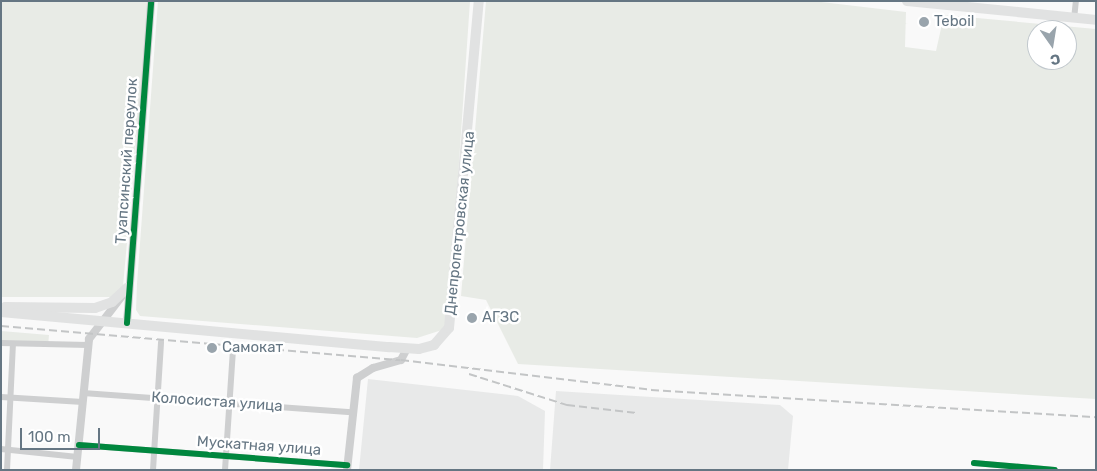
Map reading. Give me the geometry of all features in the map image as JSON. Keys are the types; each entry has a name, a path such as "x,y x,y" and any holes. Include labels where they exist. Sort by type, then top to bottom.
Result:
{"main road":[{"path":"907,1 1096,20"},
{"name":"Днепропетровская улица","path":"1,312 407,348 430,346 449,328 477,5"},
{"path":"1,308 95,308 112,302 129,285"}],"street":[{"name":"Туапсинский переулок","path":"127,323 151,1"},
{"path":"1074,19 1076,1"},
{"name":"Туапсинский переулок","path":"88,344 90,334 119,304 129,285"},
{"path":"153,470 161,342"},
{"path":"1,343 88,344 76,470"},
{"path":"7,470 5,450 11,398 13,344"},
{"path":"225,470 233,348"},
{"path":"347,467 351,412 357,378 373,368 400,360 407,348"},
{"name":"Колосистая улица","path":"83,393 351,412"},
{"path":"1,397 83,402"},
{"name":"Мускатная улица","path":"79,445 347,467"},
{"path":"5,450 78,456"},
{"path":"974,463 1055,470"}],"shaded area":[{"path":"1,1 149,1 122,297 1,297"},
{"path":"158,1 470,1 448,323 442,330 417,338 140,316 136,310 137,284"},
{"path":"486,1 813,1 906,12 905,47 936,51 944,15 1027,23 1027,70 1077,70 1077,27 1096,29 1096,399 518,364 486,300 461,296"},
{"path":"1,331 49,335 48,346 1,342"},
{"path":"368,379 518,396 545,411 543,470 359,470"},
{"path":"556,391 780,405 793,416 788,470 550,470"}],"railway":[{"path":"1,326 401,360 651,390 1096,417"},
{"path":"469,374 567,405 637,413"}],"cycle path":[{"path":"127,323 151,1"},
{"path":"79,445 347,465"},
{"path":"974,463 1055,470"}],"place":[{"name":"Teboil","path":"924,22"},
{"name":"АГЗС","path":"472,318"},
{"name":"Самокат","path":"212,348"}]}
